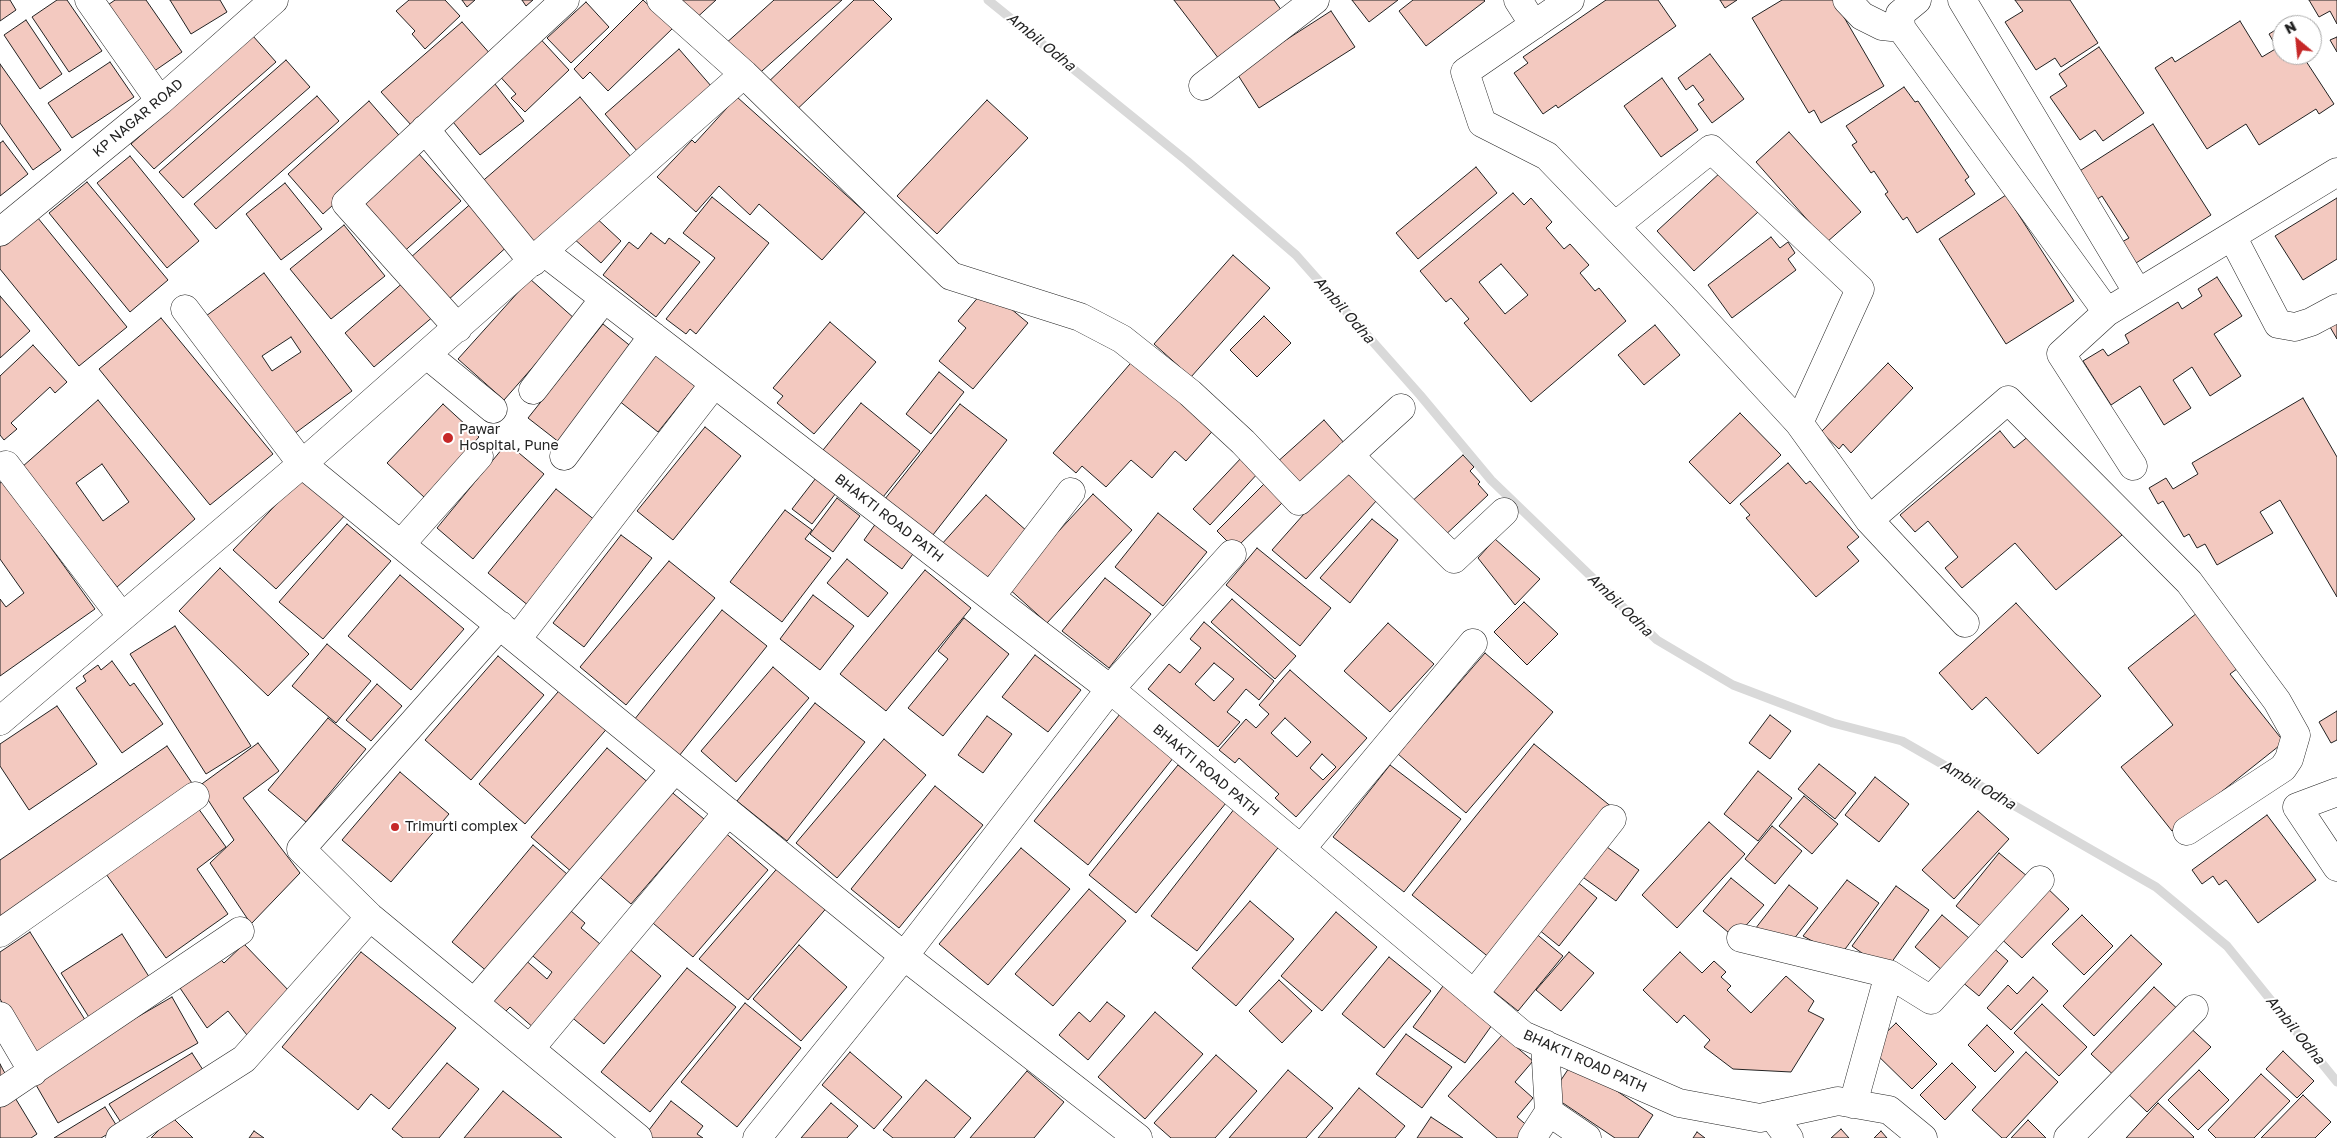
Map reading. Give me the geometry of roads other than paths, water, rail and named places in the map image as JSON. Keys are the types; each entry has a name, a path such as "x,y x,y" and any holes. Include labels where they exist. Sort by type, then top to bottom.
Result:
{"street":[{"path":"89,0 160,101"},
{"name":"KP NAGAR ROAD","path":"0,232 160,101 274,0"},
{"path":"458,328 346,203 565,0"},
{"path":"661,0 744,74 951,276 1080,317 1122,339 1190,393 1243,442 1299,501 1402,408"},
{"path":"1518,0 1534,25"},
{"path":"1570,0 1465,72 1482,124 1547,156 1615,226 1799,423 1869,520 1965,623"},
{"path":"1847,0 1862,16 1882,26 1900,28"},
{"path":"1917,0 1900,14 1900,28 2107,312"},
{"path":"1962,0 2138,293"},
{"path":"1203,86 1303,4"},
{"path":"0,721 302,464 539,257 744,74"},
{"name":"BHAKTI ROAD PATH","path":"425,129 539,257 604,299 653,336 1110,689 1523,1035 1679,1103 1760,1118 1838,1101 1889,1110 1922,1138"},
{"path":"1615,226 1711,149 1860,290 1799,423"},
{"path":"2134,466 2061,354 2107,312 2337,172"},
{"path":"2232,236 2278,324 2295,327 2311,322 2337,308"},
{"path":"533,390 604,299"},
{"path":"185,309 302,464 904,956 1138,1138"},
{"path":"564,456 653,336"},
{"path":"427,355 493,409"},
{"path":"638,1138 370,917 301,849 509,632 714,384"},
{"path":"1869,520 2008,400 2189,582 2278,701 2296,735 2289,758 2283,768 2188,831"},
{"path":"1349,455 1454,559 1504,512"},
{"path":"401,544 479,456"},
{"path":"6,465 122,617"},
{"path":"991,596 1071,492"},
{"path":"757,1138 904,956 1110,689 1232,554"},
{"path":"1302,849 1473,643"},
{"path":"474,1003 675,768"},
{"path":"2337,792 2297,807 2337,867"},
{"path":"0,933 195,796"},
{"path":"530,1049 728,812"},
{"path":"1474,994 1612,819"},
{"path":"1741,938 1889,974 1931,1000 2040,880"},
{"path":"120,1138 244,1059 370,917"},
{"path":"0,1093 240,931"},
{"path":"1853,1104 1889,974"},
{"path":"2068,1138 2194,1009"},
{"path":"0,1016 33,1072"},
{"path":"1532,1138 1549,1112 1545,1044"},
{"path":"1549,1112 1587,1138"},
{"path":"1772,1115 1789,1138"}],"waterway":[{"name":"Ambil Odha","path":"988,0 1187,161 1296,255 1420,395 1491,480 1657,640 1733,685 1833,723 1902,741 2156,887 2227,946 2337,1082"}],"place":[{"name":"Pawar Hospital, Pune","path":"448,438"},
{"name":"Trimurti complex","path":"395,827"}]}
